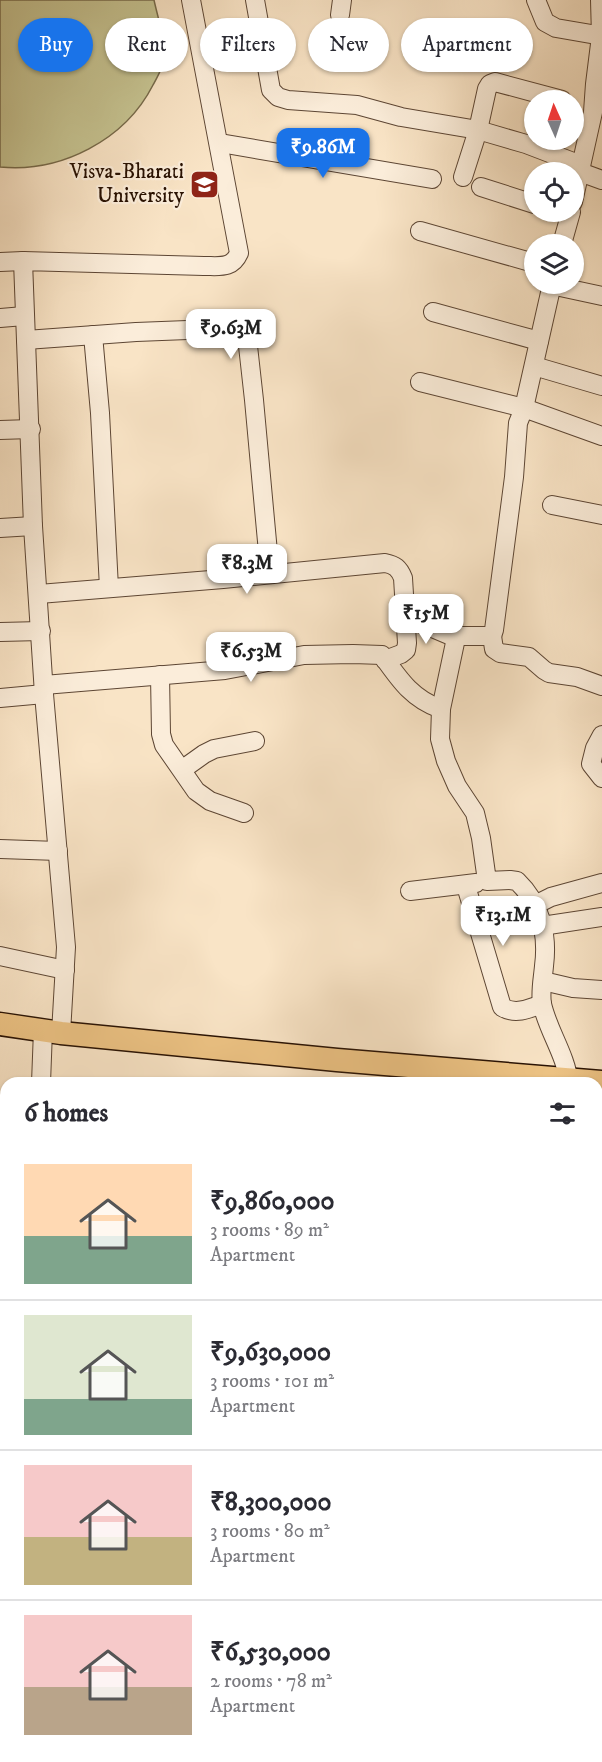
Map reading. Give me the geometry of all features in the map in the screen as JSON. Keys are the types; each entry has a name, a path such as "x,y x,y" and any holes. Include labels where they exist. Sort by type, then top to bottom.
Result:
{"main road":[{"path":"0,1024 443,1076 468,1077"}],"street":[{"path":"0,262 228,266 236,261 239,253 220,143 191,0"},
{"path":"255,0 271,90 278,98 321,104 357,105 401,117 478,130 526,144 566,162"},
{"path":"536,0 545,22 556,28 601,36"},
{"path":"582,162 598,113 595,84 601,36 600,0"},
{"path":"463,177 490,84 495,82 525,90"},
{"path":"220,143 432,179"},
{"path":"584,170 602,180"},
{"path":"481,187 524,201"},
{"path":"420,231 524,260"},
{"path":"23,261 33,526 44,690 66,947 65,970 42,1077"},
{"path":"584,292 602,297"},
{"path":"550,294 524,408 518,423 510,513 492,636 494,649 500,653 529,657 549,673 576,677 602,686"},
{"path":"433,312 540,341"},
{"path":"0,318 24,316"},
{"path":"26,340 239,328 245,332 254,400 270,574"},
{"path":"93,335 100,413 109,588"},
{"path":"534,366 602,386"},
{"path":"420,382 524,408 602,436"},
{"path":"0,430 31,429"},
{"path":"552,505 602,514"},
{"path":"0,528 33,526"},
{"path":"39,594 393,564 400,569 403,578 406,650 385,660"},
{"path":"406,621 423,624 456,638 492,636"},
{"path":"0,632 41,631"},
{"path":"456,638 441,709 440,739 446,761 457,786 475,813 487,881"},
{"path":"0,698 160,675 225,670 304,655 368,654 382,656 408,690 428,704 441,709"},
{"path":"160,675 161,734 164,746 183,769 196,791 210,801 244,813"},
{"path":"602,735 595,748 591,764 602,778"},
{"path":"183,769 214,749 255,741"},
{"path":"0,849 58,851"},
{"path":"410,891 510,880 517,881 524,888 535,904 546,940 542,1004 568,1077"},
{"path":"535,904 602,883"},
{"path":"466,886 502,1007 508,1011 516,1011 542,1004"},
{"path":"542,926 602,917"},
{"path":"0,956 65,970"},
{"path":"543,981 573,988 602,990"}],"shaded area":[{"path":"0,0 154,0 158,18 105,18 105,72 160,72 141,105 126,122 89,149 68,158 46,164 0,167"}],"place":[{"name":"Visva-Bharati University","path":"205,184"}]}
